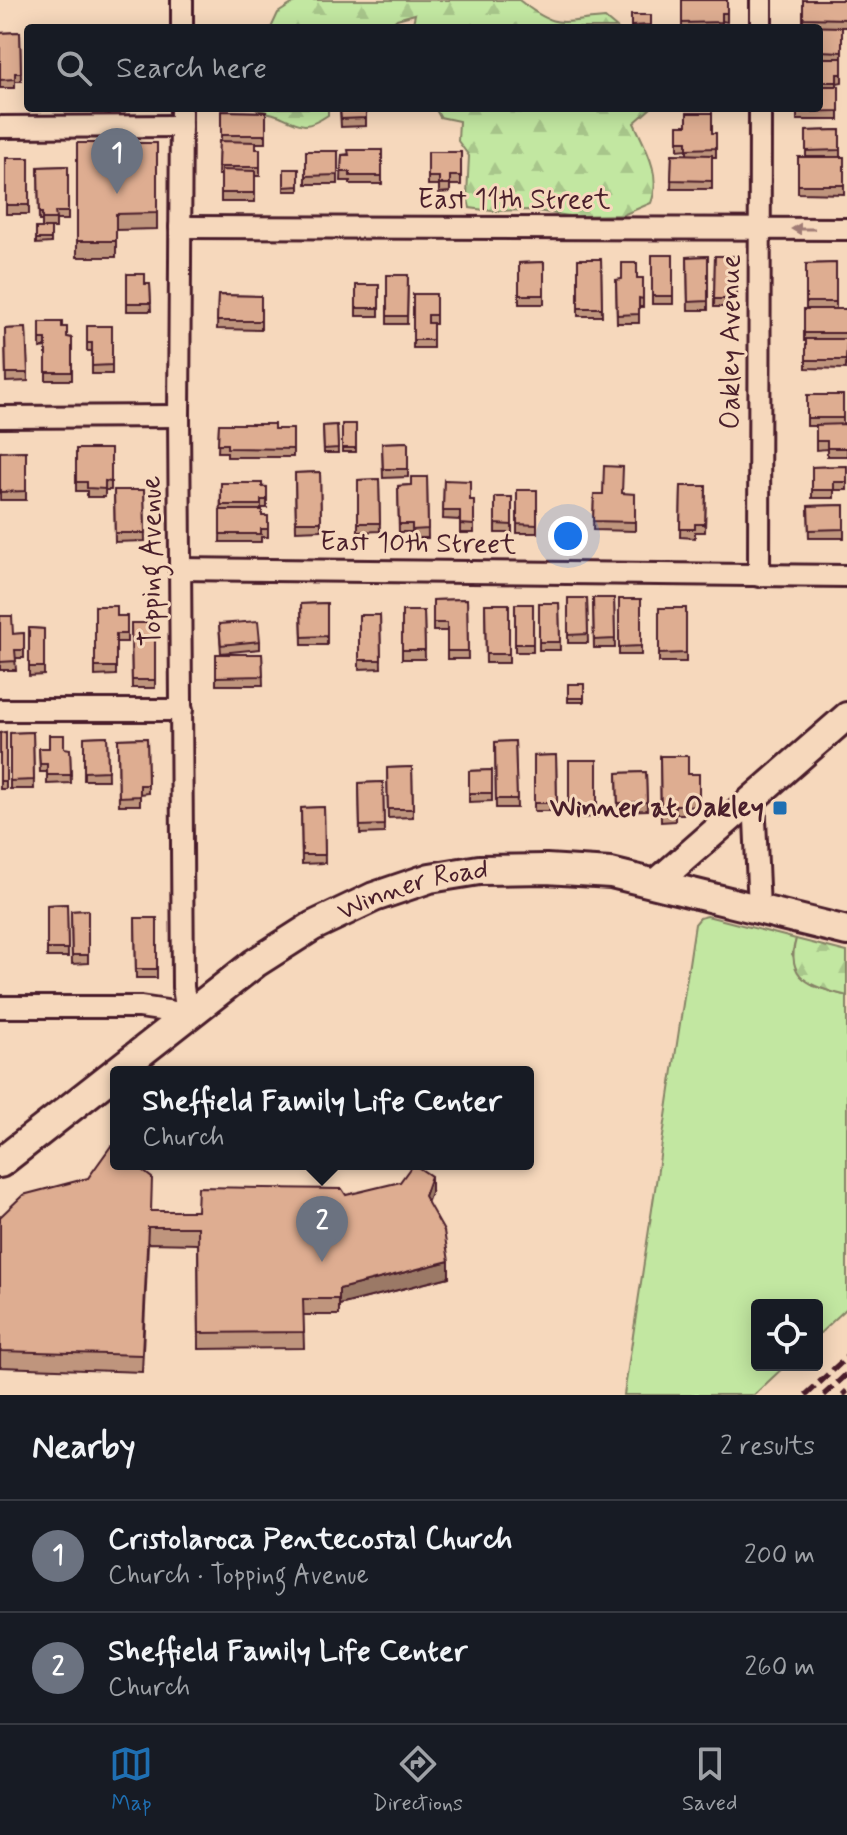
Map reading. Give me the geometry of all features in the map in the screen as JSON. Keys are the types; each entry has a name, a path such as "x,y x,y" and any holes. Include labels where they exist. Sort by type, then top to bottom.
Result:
{"main road":[{"name":"Winner Road","path":"122,1066 255,963 313,926 374,897 430,878 479,870 546,869 611,873 847,931"},
{"name":"Winner Road","path":"0,1163 110,1075"}],"street":[{"path":"182,0 182,24"},
{"path":"761,0 761,24"},
{"name":"Oakley Avenue","path":"759,576 760,112"},
{"path":"0,127 181,117"},
{"name":"Topping Avenue","path":"181,117 180,569 183,987 187,1014"},
{"name":"East 11th Street","path":"180,227 847,229"},
{"path":"0,417 179,416"},
{"name":"East 10th Street","path":"180,569 847,576"},
{"path":"0,710 182,710"},
{"path":"656,883 847,716"},
{"path":"754,797 759,909"},
{"path":"0,1007 140,1007 187,1014"}],"green space":[{"path":"298,0 519,0 551,20 568,22 605,18 612,24 413,24 415,14 397,19 391,24 273,24 278,13"},
{"path":"268,112 328,112 328,115 309,125"},
{"path":"437,112 646,112 634,123 654,172 651,203 623,215 569,216 531,210 470,208 467,196 469,156 458,141 459,121 440,117"},
{"path":"707,916 796,939 792,954 813,986 847,996 847,1308 823,1330 823,1299 751,1299 751,1371 780,1371 754,1395 624,1395 695,924"},
{"path":"796,939 847,952 847,996 814,985 798,973 793,953"}],"building":[{"path":"682,0 727,0 727,13 722,13 722,22 682,23"},
{"path":"803,0 847,0 847,19 803,18"},
{"path":"631,15 651,15 651,24 631,24"},
{"path":"823,27 842,27 842,52 823,51"},
{"path":"20,32 21,73 15,73 15,79 0,80 0,33"},
{"path":"823,58 842,58 842,74 837,74 837,82 823,82"},
{"path":"823,86 839,86 839,111 823,111"},
{"path":"221,112 266,112 266,135 221,135"},
{"path":"340,112 366,112 366,118 341,119"},
{"path":"687,113 712,113 716,148 687,149 687,141 678,141 678,125 687,125"},
{"path":"840,130 840,150 806,151 806,131"},
{"path":"219,141 256,142 256,149 260,149 260,167 218,167"},
{"path":"77,143 157,143 157,213 116,214 116,241 77,241"},
{"path":"348,150 382,150 382,176 350,176 350,172 341,172 342,155 349,155"},
{"path":"306,151 338,151 338,175 306,176"},
{"path":"428,152 461,152 461,176 450,176 450,184 439,184 439,177 428,177"},
{"path":"672,154 712,155 712,181 671,180"},
{"path":"798,157 844,157 844,185 798,185"},
{"path":"6,158 29,158 29,205 6,205"},
{"path":"68,166 68,212 55,212 56,219 42,219 42,213 39,213 38,167"},
{"path":"284,169 299,169 299,186 284,187"},
{"path":"221,170 255,171 255,193 221,193"},
{"path":"36,228 51,228 51,239 36,239"},
{"path":"652,255 673,255 673,296 652,296"},
{"path":"708,256 708,301 688,302 687,257"},
{"path":"715,256 737,256 737,299 714,299"},
{"path":"578,259 601,259 602,308 578,308"},
{"path":"544,262 544,295 519,295 519,263"},
{"path":"622,263 637,263 637,278 643,278 639,314 617,315 616,280 622,279"},
{"path":"836,263 836,302 806,302 806,264"},
{"path":"127,274 145,274 145,284 150,284 151,303 127,303"},
{"path":"387,275 408,275 407,316 387,316"},
{"path":"356,285 379,285 379,308 356,308"},
{"path":"413,294 436,294 436,315 428,315 428,323 433,323 433,340 413,340"},
{"path":"218,295 261,296 261,321 217,321"},
{"path":"804,309 847,309 847,333 804,333"},
{"path":"40,322 62,322 62,327 67,327 67,337 72,338 72,372 46,372 46,339 40,339"},
{"path":"87,326 112,326 112,365 92,366 92,343 87,343"},
{"path":"26,328 28,373 6,373 5,329"},
{"path":"806,339 847,339 846,360 806,360"},
{"path":"807,395 843,395 843,418 807,418"},
{"path":"219,424 274,424 274,429 293,429 293,449 227,448 227,444 218,444"},
{"path":"342,424 356,424 356,448 342,448"},
{"path":"847,424 847,448 827,448 827,441 816,441 816,425"},
{"path":"337,425 338,448 324,449 323,426"},
{"path":"408,442 408,469 383,469 382,443"},
{"path":"76,449 111,449 111,482 105,481 105,489 87,488 87,482 76,482"},
{"path":"26,451 26,491 0,492 0,452"},
{"path":"604,466 623,467 622,493 635,494 635,522 593,521 594,494 603,494"},
{"path":"847,466 847,482 834,482 834,490 812,490 812,467"},
{"path":"320,472 321,522 296,522 295,473"},
{"path":"411,477 427,477 428,529 412,530 412,524 399,524 398,486 411,485"},
{"path":"379,479 380,523 358,523 358,480"},
{"path":"444,480 470,481 474,525 460,524 460,511 443,511"},
{"path":"221,483 262,483 262,487 267,487 267,500 261,500 261,505 221,505"},
{"path":"681,486 706,486 705,524 695,524 695,529 680,529"},
{"path":"114,490 144,490 145,533 115,533"},
{"path":"517,490 537,490 537,525 517,524"},
{"path":"495,497 512,497 512,525 495,524"},
{"path":"844,505 844,529 809,530 808,506"},
{"path":"220,510 262,510 262,516 268,516 268,529 261,529 261,534 220,534"},
{"path":"568,598 587,598 588,634 568,635"},
{"path":"593,598 614,598 615,639 594,640"},
{"path":"467,599 468,651 447,651 447,623 433,623 433,600"},
{"path":"619,599 641,599 641,646 619,647"},
{"path":"327,603 327,636 302,637 301,604"},
{"path":"539,603 559,603 560,642 539,642"},
{"path":"485,604 509,604 509,654 486,654"},
{"path":"515,604 533,604 533,644 515,644"},
{"path":"95,606 117,606 117,616 127,616 127,634 116,634 116,667 95,667"},
{"path":"659,608 686,608 686,653 659,654"},
{"path":"402,611 424,611 425,650 402,650"},
{"path":"359,615 380,615 381,660 359,660"},
{"path":"0,616 12,616 13,634 24,633 24,650 15,650 16,661 0,662"},
{"path":"258,621 260,641 221,645 219,624"},
{"path":"131,623 155,623 155,680 132,680"},
{"path":"29,628 44,629 44,667 29,667"},
{"path":"216,654 262,654 263,676 216,677"},
{"path":"568,684 584,684 584,698 568,698"},
{"path":"6,732 6,781 0,781 0,733"},
{"path":"33,732 34,780 10,781 10,733"},
{"path":"49,735 64,735 64,748 70,749 71,775 47,775 47,764 40,764 39,748 49,748"},
{"path":"107,736 108,771 84,772 84,737"},
{"path":"147,738 148,785 140,785 140,796 119,797 118,739"},
{"path":"515,741 517,799 496,799 495,742"},
{"path":"556,755 557,803 534,803 534,756"},
{"path":"660,756 688,756 688,774 699,774 699,798 686,798 686,805 675,805 675,813 661,813"},
{"path":"569,760 597,760 597,809 574,809 574,802 569,802"},
{"path":"412,767 413,809 388,809 387,768"},
{"path":"492,770 492,793 469,793 469,771"},
{"path":"646,772 647,802 618,803 617,773"},
{"path":"383,782 384,825 360,826 359,783"},
{"path":"324,807 325,855 302,855 301,808"},
{"path":"67,904 68,949 47,949 47,905"},
{"path":"88,910 88,955 72,955 71,911"},
{"path":"135,918 157,918 157,969 136,969"},
{"path":"110,1147 110,1170 142,1170 152,1178 151,1211 197,1211 198,1187 342,1189 346,1195 400,1182 409,1170 422,1170 431,1176 424,1196 444,1231 449,1261 339,1289 339,1299 303,1299 304,1332 199,1333 198,1227 148,1227 142,1355 0,1351 0,1217 23,1195 88,1178"}],"railway":[{"path":"806,1395 847,1357"},
{"path":"824,1395 847,1374"},
{"path":"843,1395 847,1391"}],"place":[{"name":"Cristolaroca Pentecostal Church","path":"117,194"},
{"name":"Winner at Oakley","path":"780,808"},
{"name":"Sheffield Family Life Center","path":"322,1262"}]}
